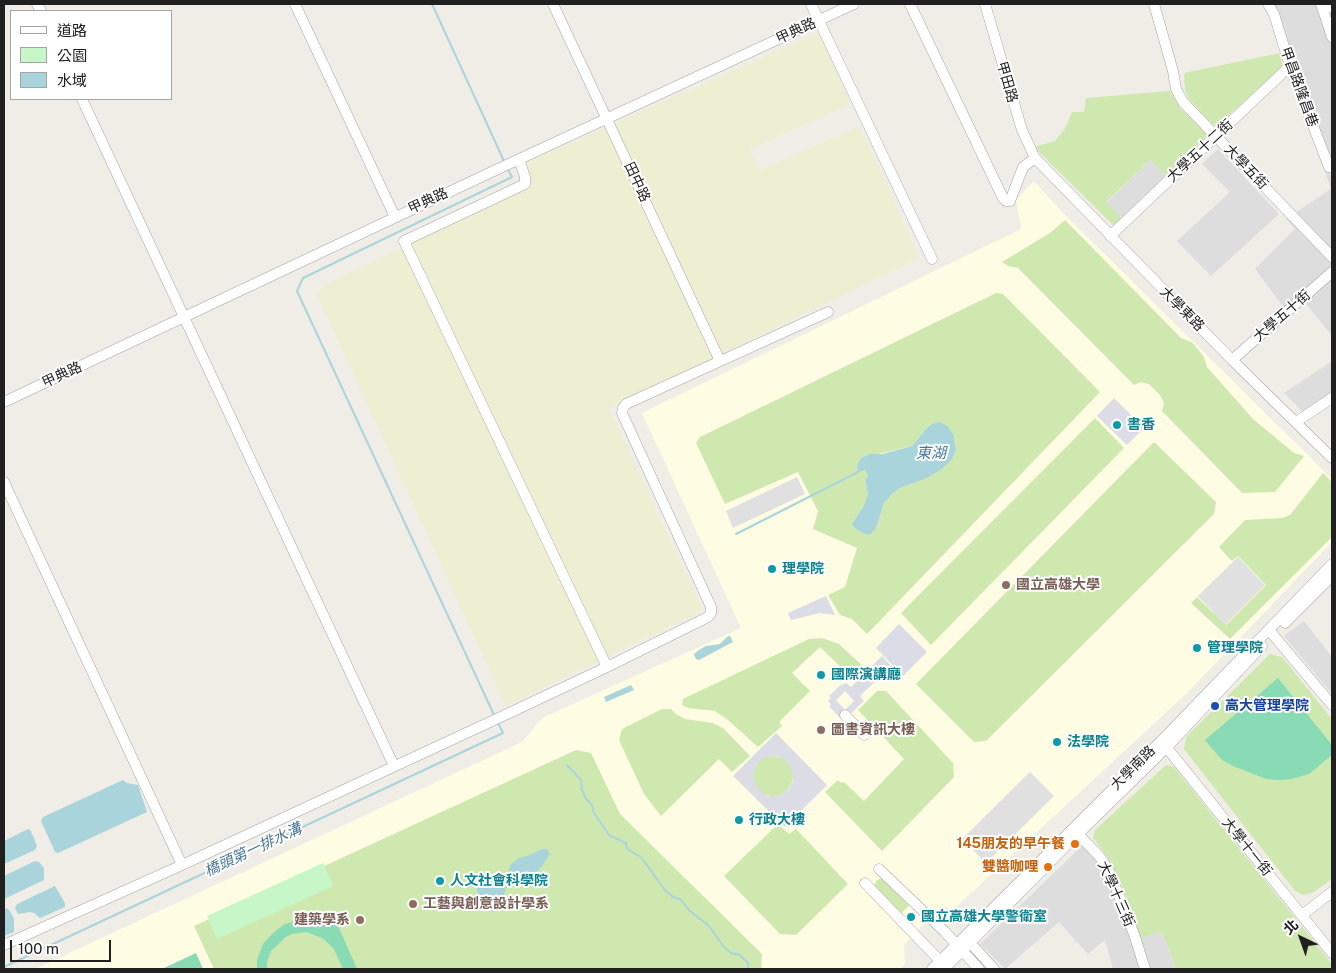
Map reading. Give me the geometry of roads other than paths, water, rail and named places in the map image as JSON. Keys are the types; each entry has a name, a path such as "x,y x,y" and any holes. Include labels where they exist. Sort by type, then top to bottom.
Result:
{"street":[{"path":"295,4 395,217"},
{"name":"田中路","path":"553,4 720,361"},
{"path":"811,4 932,259"},
{"name":"甲典路","path":"4,402 518,159 854,4"},
{"path":"910,4 1006,201 1010,201 1024,167 1034,158"},
{"name":"甲田路","path":"985,4 1022,130 1034,158"},
{"name":"大學五街","path":"1154,4 1173,71 1176,89 1183,102 1332,257"},
{"name":"甲昌路隆昌巷","path":"1268,4 1274,14 1290,66 1329,167 1332,167"},
{"path":"1321,4 1332,37"},
{"path":"1331,4 1332,8"},
{"name":"大學五十二街","path":"1110,236 1290,66"},
{"path":"82,100 394,766"},
{"name":"大學東路","path":"1034,158 1232,360 1332,458"},
{"path":"518,159 525,177 525,184 404,241 607,668"},
{"name":"大學五十街","path":"1232,360 1332,272"},
{"path":"4,945 182,866 607,668 708,617 711,613 711,607 622,413 623,408 626,404 828,312"},
{"path":"1296,422 1332,398"},
{"path":"4,482 182,866"},
{"name":"大學南路","path":"932,969 945,966 960,948 1075,831 1164,744 1271,632 1332,564"},
{"name":"大學南路","path":"1271,632 1332,576"},
{"path":"1271,632 1332,706"},
{"path":"845,715 864,735"},
{"name":"大學十一街","path":"1164,744 1332,953"},
{"name":"大學十三街","path":"1075,831 1100,857 1110,873 1134,934 1145,969"},
{"path":"879,869 945,932 979,969"},
{"path":"865,883 945,966"},
{"path":"1302,915 1332,892"},
{"path":"945,932 968,940 994,969"},
{"path":"927,948 932,969"}],"water":[{"name":"東湖","path":"940,422 947,426 953,434 956,450 951,460 943,468 927,478 900,488 892,494 884,503 877,526 871,534 865,534 856,529 852,524 868,495 865,479 868,476 865,470 858,472 857,466 861,458 870,454 882,454 912,446 932,424"},
{"path":"730,636 733,642 699,660 696,659 694,654 699,650 706,646 720,644"},
{"path":"631,685 634,690 606,702 604,697"},
{"path":"123,780 127,783 138,785 147,812 58,853 55,852 41,821 43,817"},
{"path":"28,829 31,831 37,846 35,850 4,864 4,841"},
{"path":"542,849 547,849 550,854 540,869 534,873 519,874 512,880 506,889 498,910 492,912 485,907 477,891 481,881 492,878 506,879 511,864 519,858"},
{"path":"35,861 39,862 44,868 44,880 4,899 4,876"},
{"path":"55,886 65,903 65,907 40,918 30,912 18,914 15,908 17,904"},
{"path":"7,908 14,919 14,932 4,936 4,910"}],"waterway":[{"path":"432,4 504,161"},
{"path":"495,717 297,291 303,278 512,177 507,168"},
{"path":"736,534 858,472"},
{"name":"橋頭第一排水溝","path":"4,967 503,733 498,723"},
{"path":"567,765 581,780 582,790 586,799 592,805 594,813 609,835 626,843 627,849 641,857 665,890 673,897 681,900 689,910 709,926 724,947 731,953 740,955 748,963 748,969"}],"place":[{"name":"書香","path":"1117,425"},
{"name":"理學院","path":"772,569"},
{"name":"國立高雄大學","path":"1006,585"},
{"name":"管理學院","path":"1197,648"},
{"name":"國際演講廳","path":"821,675"},
{"name":"高大管理學院","path":"1215,706"},
{"name":"圖書資訊大樓","path":"821,730"},
{"name":"法學院","path":"1057,742"},
{"name":"行政大樓","path":"739,820"},
{"name":"145朋友的早午餐","path":"1075,844"},
{"name":"雙醬咖哩","path":"1048,867"},
{"name":"人文社會科學院","path":"440,881"},
{"name":"工藝與創意設計學系","path":"413,904"},
{"name":"國立高雄大學警衛室","path":"911,917"},
{"name":"建築學系","path":"360,920"}]}
